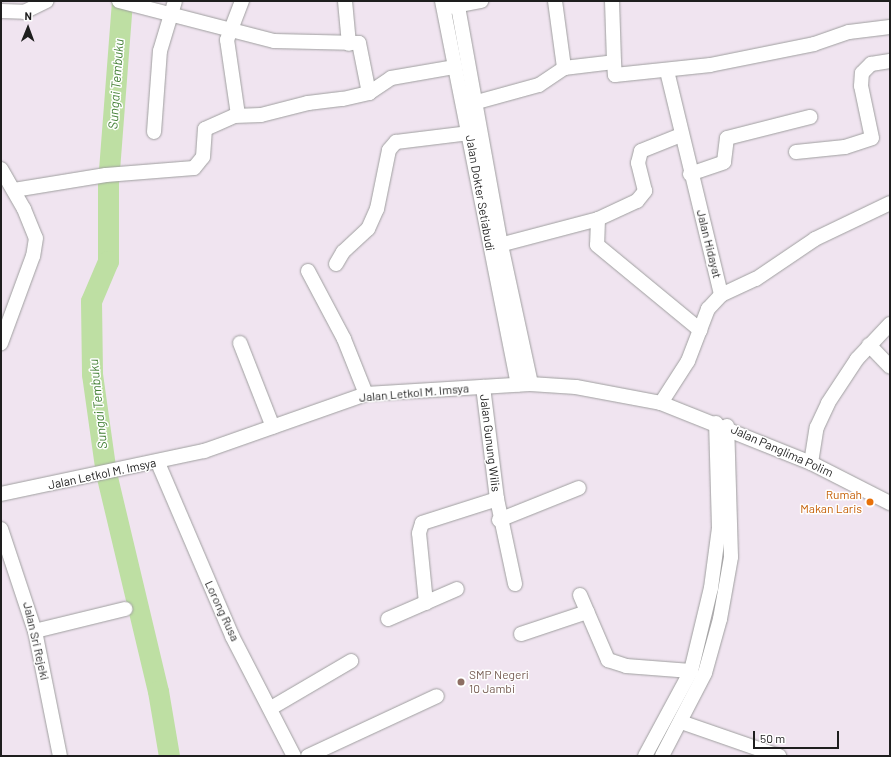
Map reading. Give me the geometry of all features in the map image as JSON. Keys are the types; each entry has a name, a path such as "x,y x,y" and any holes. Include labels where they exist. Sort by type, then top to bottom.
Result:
{"street":[{"path":"1,12 24,12 47,1"},
{"path":"154,132 160,51 175,1"},
{"path":"238,115 226,49 228,30 242,1"},
{"path":"345,1 349,44"},
{"path":"443,4 481,1"},
{"path":"555,1 564,68"},
{"path":"612,1 614,62 616,75 667,71 890,27"},
{"path":"123,2 228,30 274,40 359,44 369,93"},
{"path":"457,3 477,102 495,246 598,219 643,197 638,163 641,152 681,135"},
{"name":"Jalan Dokter Setiabudi","path":"443,4 469,133 495,246 524,384"},
{"path":"796,152 844,147 872,138 861,86 862,73 871,64 890,60"},
{"path":"477,102 539,85 564,68 614,62"},
{"path":"14,190 110,175 194,168 202,158 205,129 238,115 261,115 369,93 391,78 455,67"},
{"name":"Jalan Hidayat","path":"661,403 688,361 708,309 721,295 690,174 667,71"},
{"path":"690,174 724,162 727,138 810,118"},
{"path":"336,264 368,229 377,209 390,150 396,142 469,133"},
{"path":"1,169 14,190 36,238 33,256 1,343"},
{"path":"721,295 756,279 815,239 890,203"},
{"path":"598,219 598,245 700,330"},
{"path":"308,271 344,339 366,394"},
{"path":"811,463 817,427 828,403 869,344 890,324"},
{"path":"240,343 273,427"},
{"path":"869,344 890,367"},
{"name":"Jalan Letkol M. Imsya","path":"1,494 158,463 273,427 366,394 524,384 576,387 661,403 721,424"},
{"name":"Jalan Gunung Wilis","path":"483,387 497,499 498,520 515,584"},
{"path":"662,756 681,722 705,673 720,619 731,557 725,528 721,424"},
{"name":"Jalan Panglima Polim","path":"721,424 811,463 890,503"},
{"name":"Lorong Rusa","path":"158,463 226,622 271,708 294,756"},
{"path":"498,520 579,488"},
{"name":"Jalan Gunung Wilis","path":"426,602 419,533 422,524 497,499"},
{"path":"645,756 691,671 717,556 725,528"},
{"name":"Jalan Sri Rejeki","path":"1,529 36,631 60,756"},
{"path":"388,620 457,589"},
{"path":"580,595 608,660 626,666 691,671"},
{"path":"36,631 125,609"},
{"path":"522,634 588,612"},
{"path":"704,618 720,619"},
{"path":"271,708 351,662"},
{"path":"308,756 437,696"},
{"path":"681,722 779,756"}],"waterway":[{"name":"Sungai Tembuku","path":"122,1 108,181 108,261 91,301 92,374 106,473 158,691 169,756"}],"place":[{"name":"Rumah Makan Laris","path":"870,502"},
{"name":"SMP Negeri 10 Jambi","path":"461,682"}]}
